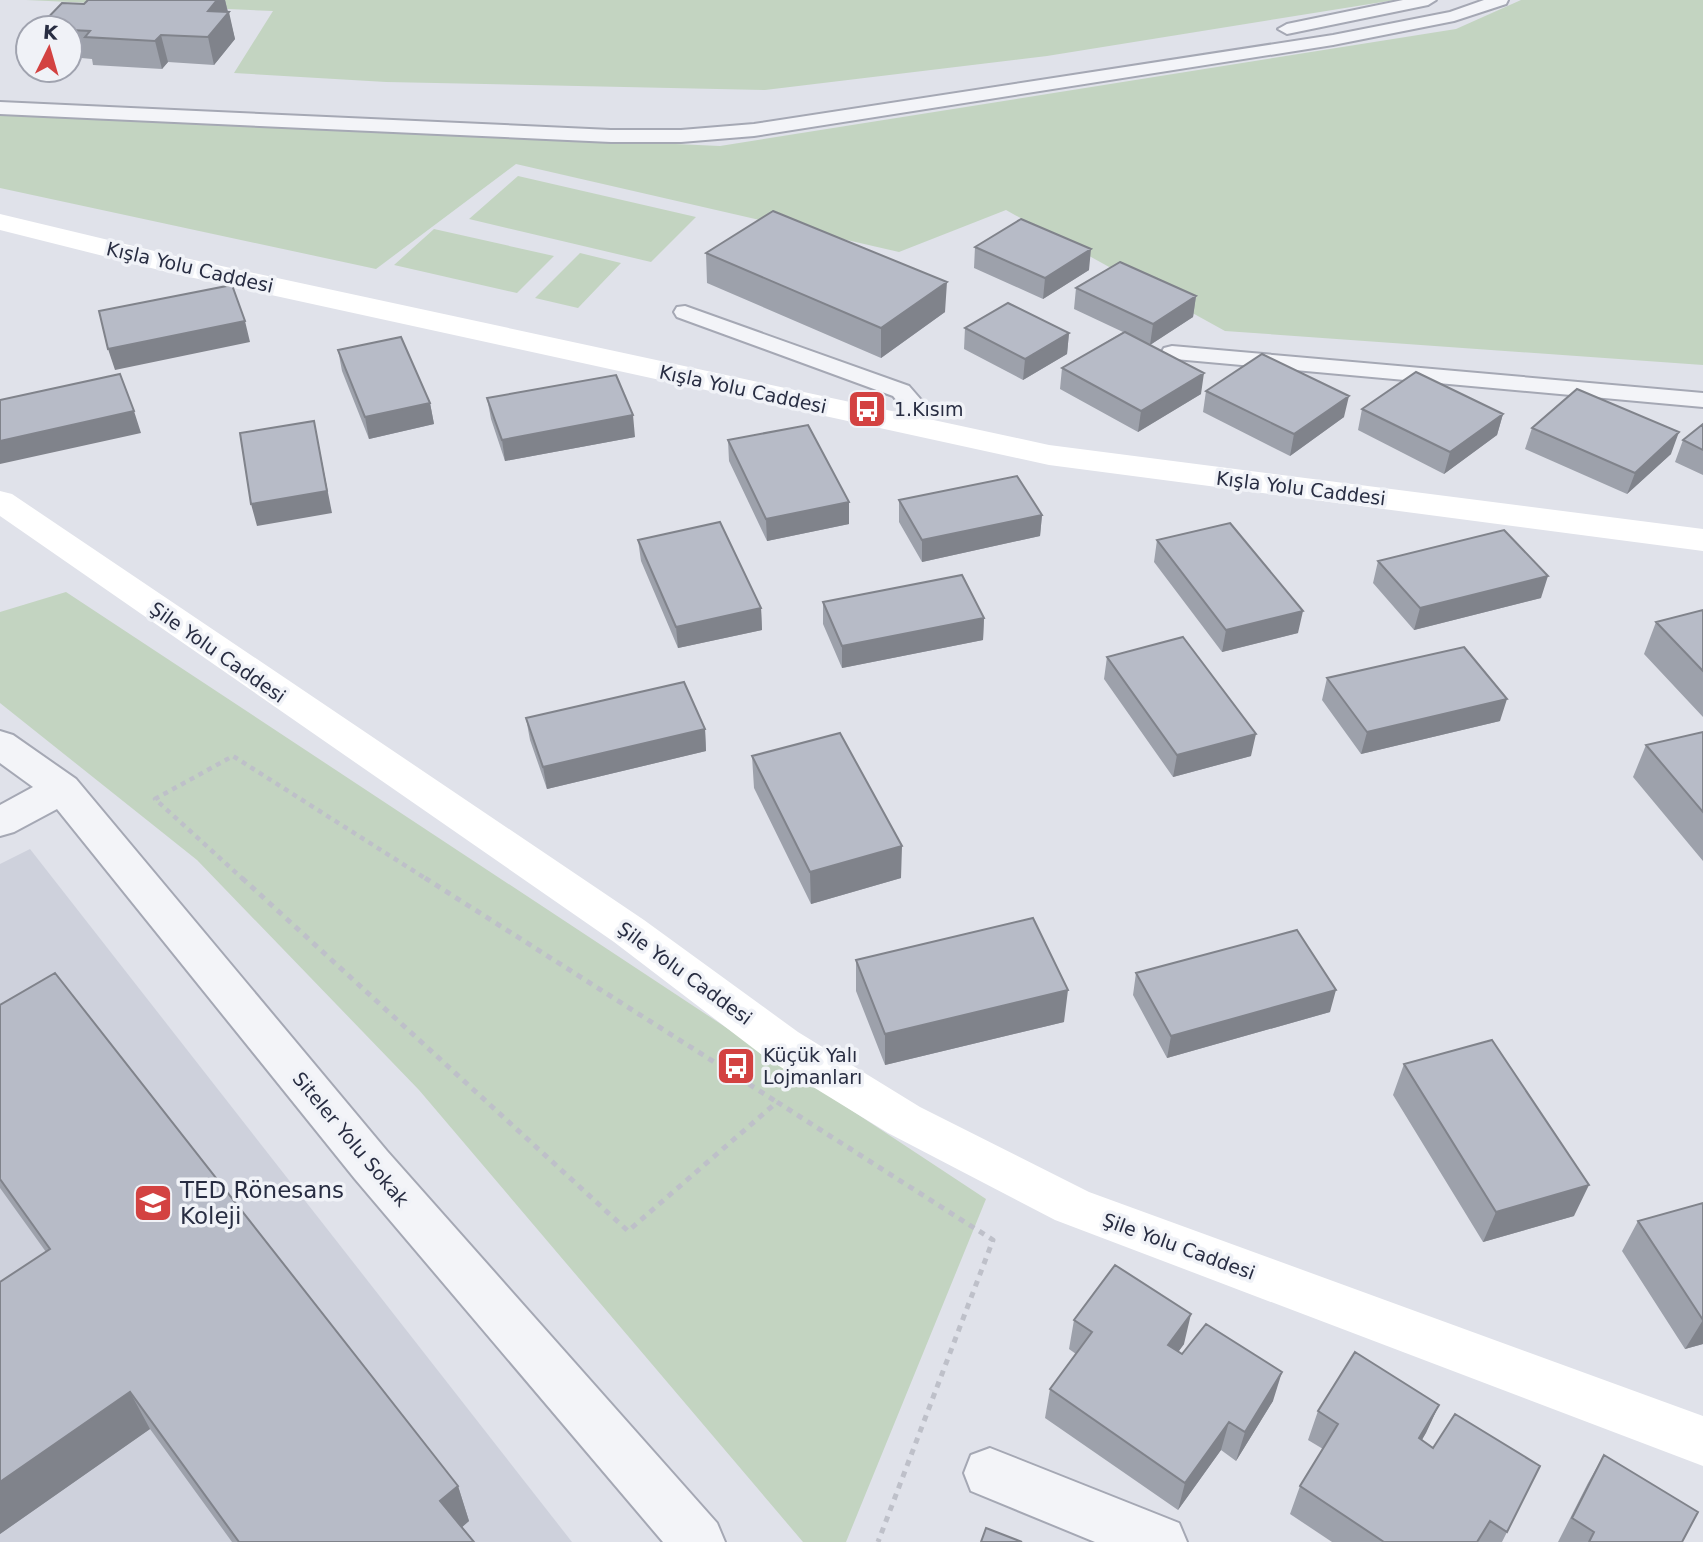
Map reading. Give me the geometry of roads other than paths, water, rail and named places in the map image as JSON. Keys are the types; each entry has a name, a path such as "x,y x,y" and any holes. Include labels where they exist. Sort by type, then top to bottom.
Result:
{"street":[{"name":"Kışla Yolu Caddesi","path":"0,222 171,264 1049,455 1703,540"},
{"name":"Şile Yolu Caddesi","path":"0,501 629,931 782,1045 904,1120 1072,1206 1703,1441"},
{"name":"Siteler Yolu Sokak","path":"0,744 62,789 370,1165 698,1542"},
{"path":"0,822 62,789"},
{"path":"990,1473 1160,1542"}],"lane":[{"path":"1043,66 1274,32 1428,0"},
{"path":"0,108 505,131 647,127 754,130 1333,40 1454,16 1500,0"},
{"path":"0,90 312,104"},
{"path":"218,118 230,100"},
{"path":"505,131 514,113"},
{"path":"685,313 901,391 911,401 915,426"},
{"path":"1172,353 1703,400"}],"place":[{"name":"1.Kısım","path":"867,409"},
{"name":"Küçük Yalı Lojmanları","path":"736,1066"},
{"name":"TED Rönesans Koleji","path":"153,1203"}]}
